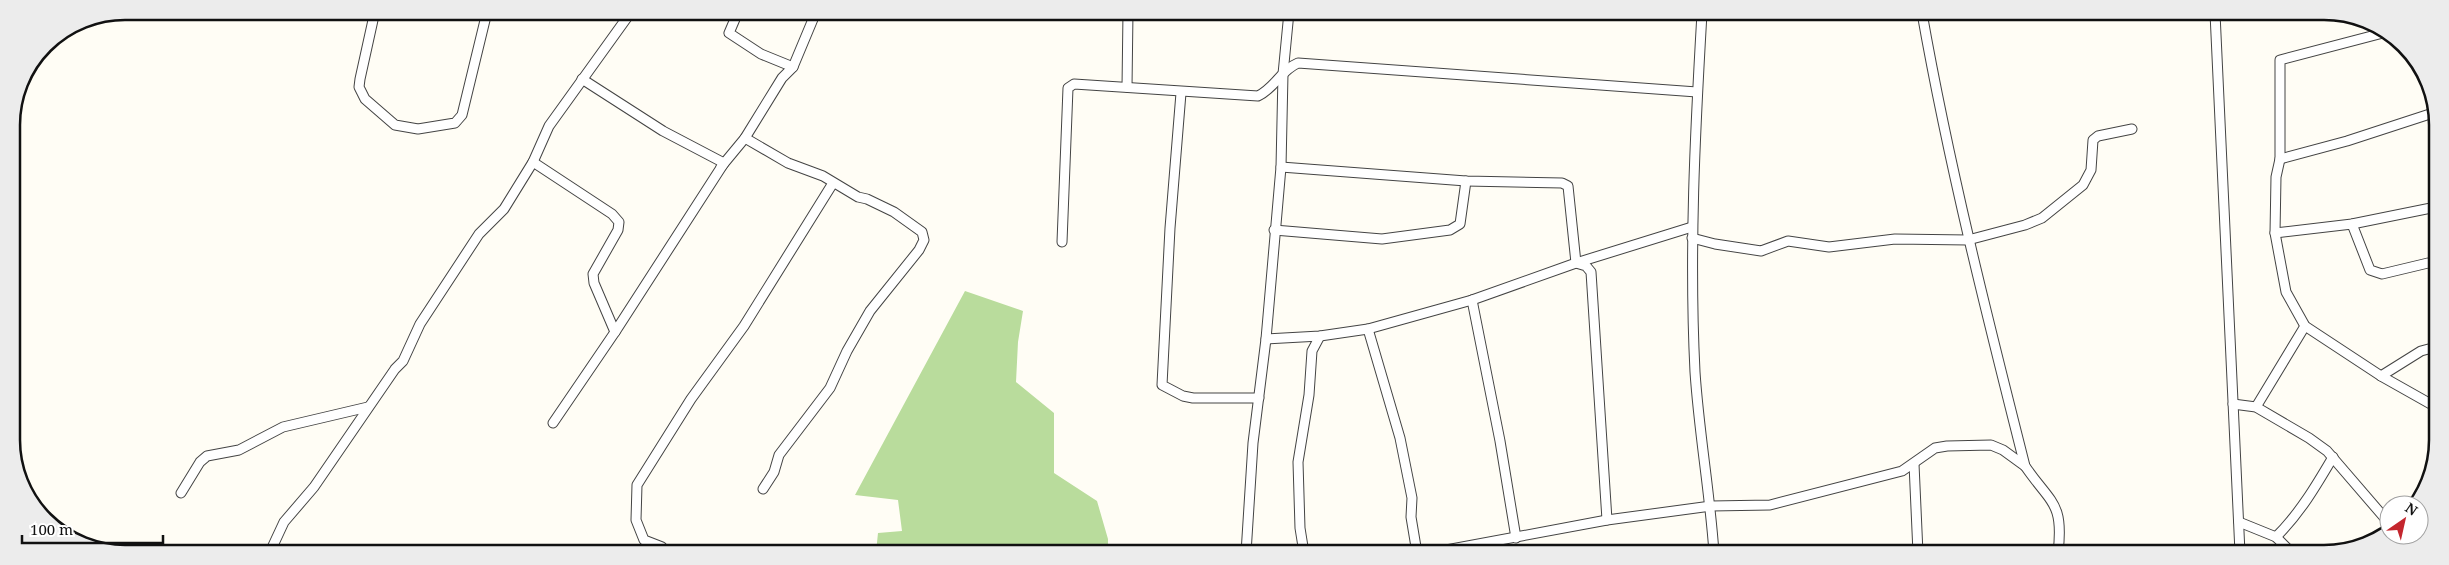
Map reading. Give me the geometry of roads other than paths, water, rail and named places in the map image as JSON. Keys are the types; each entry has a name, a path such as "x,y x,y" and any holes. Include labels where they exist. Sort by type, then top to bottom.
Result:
{"street":[{"path":"373,20 360,87 365,99 395,125 418,129 455,123 462,115 485,20"},
{"path":"273,545 284,522 314,487 395,369 403,361 420,324 479,234 504,209 532,162 549,126 625,20"},
{"path":"735,20 729,33 761,54 793,67"},
{"path":"720,169 745,138 782,78 793,67 813,20"},
{"path":"1126,87 1128,20"},
{"path":"1247,545 1253,443 1266,339 1274,230 1281,167 1283,74 1288,20"},
{"path":"1702,20 1692,238 1696,373 1713,545"},
{"path":"1923,20 1938,104 1968,240 2024,466"},
{"path":"2215,20 2240,545"},
{"path":"2377,35 2280,60 2280,159 2276,177 2275,233 2286,292 2305,326 2381,376 2429,403"},
{"path":"1062,242 1068,88 1074,84 1181,93 1258,96 1269,91 1289,67 1298,63 1697,92"},
{"path":"553,423 615,332 724,163 663,131 582,79"},
{"path":"1181,93 1170,228 1162,385 1183,396 1193,398 1259,398"},
{"path":"2280,159 2347,141 2428,114"},
{"path":"1692,238 1715,244 1761,251 1788,241 1829,247 1895,239 1968,240 2025,225 2042,218 2087,180 2091,170 2093,140 2098,136 2132,129"},
{"path":"745,138 788,163 833,182 858,198 867,199 894,212 922,232 924,240 919,250 870,311 847,351 830,388 780,456 774,472 763,489"},
{"path":"532,162 612,214 619,222 618,230 593,274 594,283 615,332"},
{"path":"1281,167 1466,181 1562,183 1568,186 1576,263"},
{"path":"1274,230 1382,239 1450,230 1460,224 1466,181"},
{"path":"657,545 644,540 636,520 637,485 691,399 744,326 833,182"},
{"path":"2275,233 2352,224 2429,208"},
{"path":"2352,224 2370,270 2375,273 2382,274 2428,262"},
{"path":"1266,339 1320,336 1368,329 1472,300 1576,263 1692,227"},
{"path":"1576,263 1586,266 1591,272 1607,520"},
{"path":"1472,300 1500,441 1516,538"},
{"path":"2256,407 2305,326"},
{"path":"1368,329 1400,438 1412,498 1411,517 1416,545"},
{"path":"1303,545 1300,528 1298,462 1309,395 1312,351 1320,336"},
{"path":"2381,376 2421,351 2429,349"},
{"path":"2233,404 2256,407 2309,438 2333,457 2379,511"},
{"path":"181,493 200,462 207,456 239,450 291,424 368,408"},
{"path":"1476,545 1607,520 1711,506 1770,505 1902,471 1935,448 1978,444 2003,450 2024,466 2037,484 2051,498 2060,516 2059,545"},
{"path":"2276,537 2304,505 2333,457"},
{"path":"1914,464 1918,545"},
{"path":"2240,522 2276,537 2284,545"}]}
